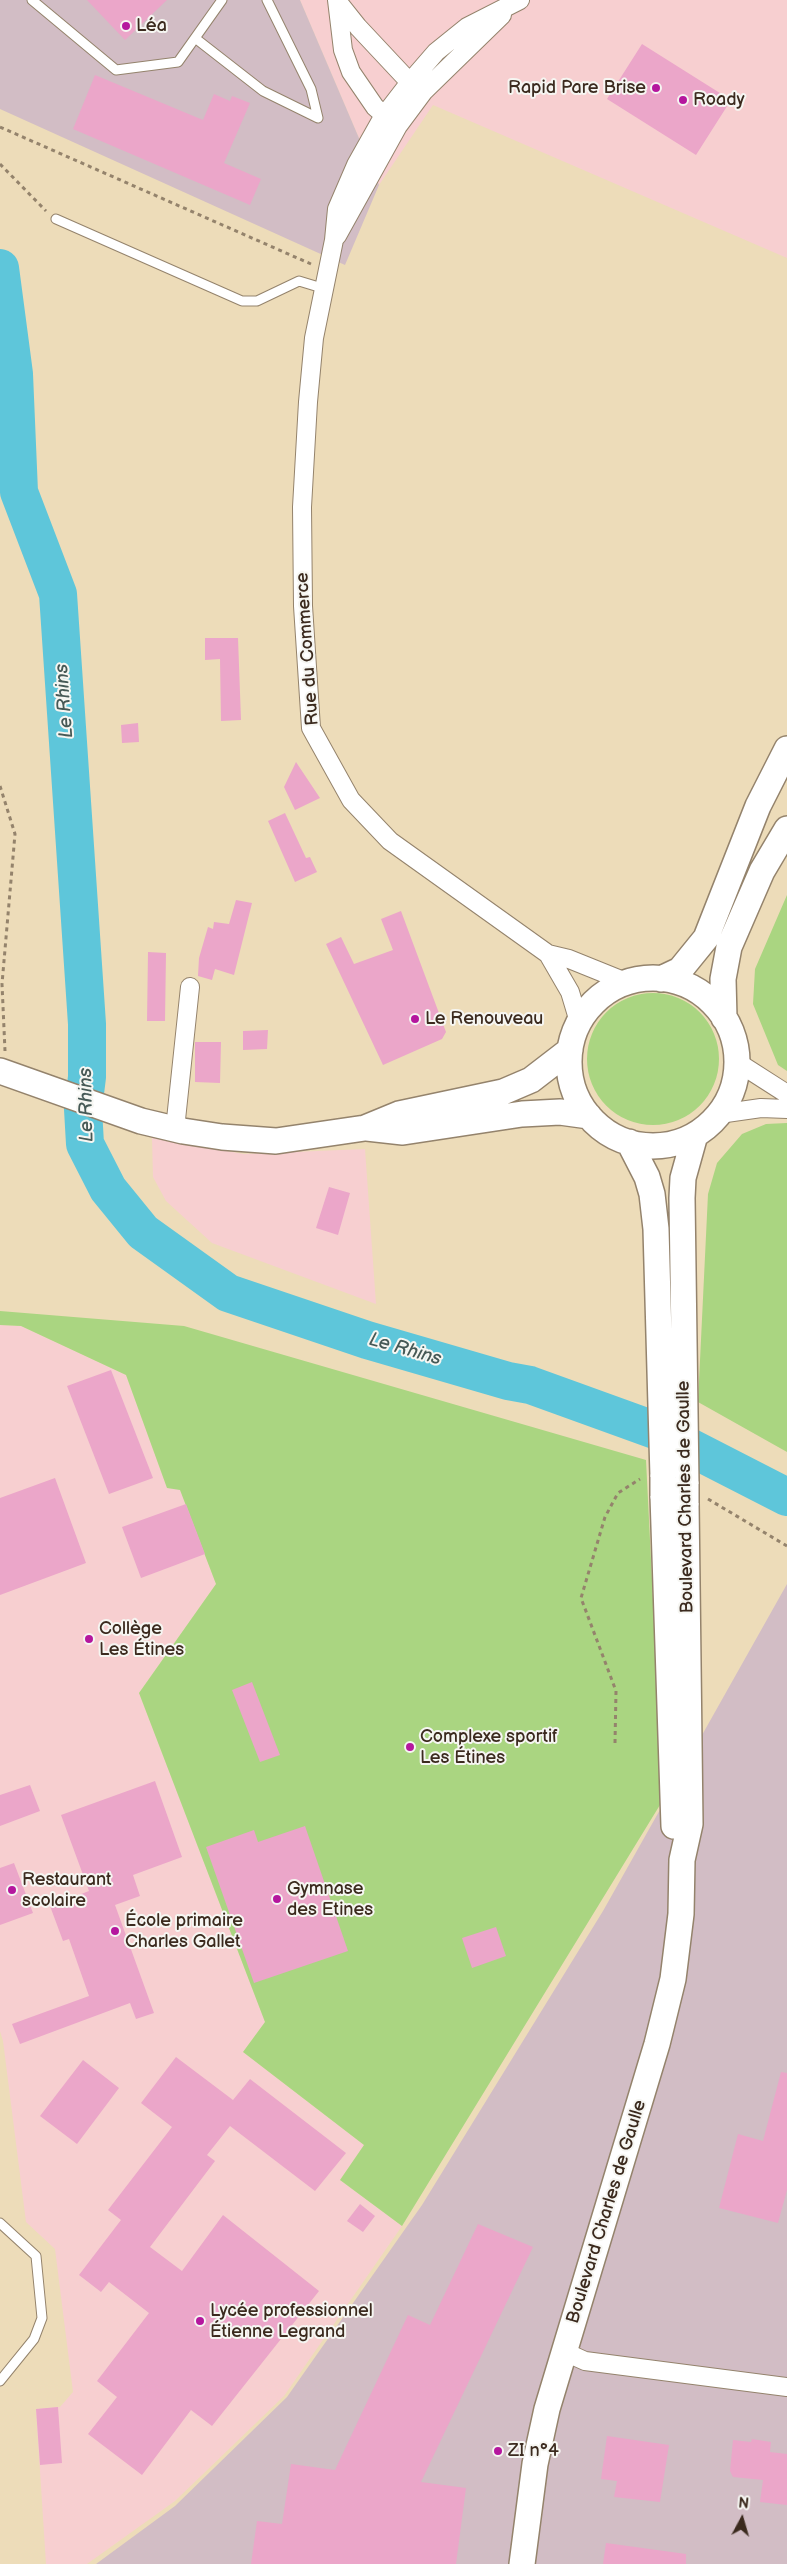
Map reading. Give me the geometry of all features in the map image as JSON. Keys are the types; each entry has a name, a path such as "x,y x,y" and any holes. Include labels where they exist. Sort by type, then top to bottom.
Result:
{"main road":[{"path":"661,978 680,970 706,938 758,806 787,749"},
{"path":"724,1018 723,979 729,947 762,871 787,829"},
{"path":"644,978 661,978 686,985 708,998 724,1018 734,1039 737,1062 735,1081 719,1114 695,1135 662,1145 629,1142 607,1132 589,1116 579,1101 572,1085 569,1068 570,1050 579,1022 599,998 626,982 644,978"},
{"path":"4,1072 141,1121 175,1130 237,1139 276,1141 364,1128 399,1114 503,1092 532,1080 570,1050"},
{"path":"364,1128 404,1132 522,1114 560,1112 589,1116"},
{"name":"Boulevard Charles de Gaulle","path":"522,2564 535,2464 547,2410 657,2044 673,1979 681,1914 682,1860 674,1828 675,1500 684,1369 682,1198 688,1154 695,1135"},
{"name":"Boulevard Charles de Gaulle","path":"629,1142 639,1158 652,1194 656,1229 659,1362 675,1500"}],"street":[{"path":"337,1 358,27 416,89"},
{"path":"337,1 343,50 351,72 391,122"},
{"name":"Rue du Commerce","path":"516,2 467,27 436,52 416,89 391,122 334,240 322,288 314,338 302,507 303,606 311,728 351,800 390,841 548,954 569,959 626,982"},
{"name":"Rue du Commerce","path":"548,954 570,992 579,1022"},
{"path":"175,1130 190,987"},
{"path":"737,1062 787,1094"},
{"path":"719,1114 761,1108 787,1109"},
{"path":"564,2352 584,2361 787,2387"}],"lane":[{"path":"32,0 116,70 178,62 222,0"},
{"path":"195,38 263,91 318,118 311,89 267,0"},
{"path":"56,219 242,301 257,301 299,281 322,288"},
{"path":"0,2223 36,2256 42,2318 34,2339 0,2381"}],"path":[{"path":"0,128 327,271"},
{"path":"0,164 40,206 56,219"},
{"path":"0,786 16,834 2,984 6,1046 4,1072"}],"shaded area":[{"path":"0,0 300,0 379,185 345,265 0,109"},
{"path":"300,0 787,0 787,258 433,105 379,185"},
{"path":"152,1138 244,1154 365,1149 376,1304 212,1243 166,1201 153,1177"},
{"path":"0,1325 21,1326 126,1375 167,1488 180,1489 216,1584 139,1693 265,2022 243,2052 364,2145 340,2180 402,2226 284,2396 175,2501 87,2564 46,2564 36,2409 60,2407 73,2392 55,2249 26,2222 3,2041 0,2031"},
{"path":"787,1584 787,2564 96,2564 175,2506 287,2397 422,2205 603,1911"}],"green space":[{"path":"787,895 787,1071 778,1065 753,1004 755,969"},
{"path":"653,993 678,998 690,1004 708,1022 714,1034 719,1059 714,1084 708,1096 690,1114 678,1120 653,1125 628,1120 616,1114 598,1096 592,1084 587,1059 592,1034 598,1022 616,1004 628,998"},
{"path":"787,1123 787,1452 698,1402 708,1194 717,1163 742,1134 766,1124"},
{"name":"Complexe sportif Les Étines","path":"0,1311 184,1326 646,1460 663,1800 402,2226 340,2180 364,2145 243,2052 265,2022 139,1693 216,1584 180,1490 167,1488 126,1375 21,1326 0,1325"}],"building":[{"name":"Léa","path":"87,0 167,0 125,40"},
{"path":"642,44 731,100 696,155 607,99"},
{"path":"95,75 203,120 214,94 230,101 232,96 250,103 224,163 261,179 250,205 73,129"},
{"path":"205,638 238,638 241,720 221,721 220,659 205,660"},
{"path":"138,723 139,742 122,743 121,725"},
{"path":"296,762 320,798 295,810 284,787"},
{"path":"285,813 306,858 310,857 317,872 295,882 268,821"},
{"path":"236,900 252,903 234,975 215,969 212,980 198,976 199,958 208,927 213,929 214,922 229,924"},
{"path":"401,911 446,1032 442,1039 383,1065 326,944 341,937 354,964 393,950 381,919"},
{"path":"148,952 166,953 165,1021 147,1021"},
{"path":"268,1030 267,1049 243,1050 243,1031"},
{"path":"195,1042 221,1042 220,1083 195,1082"},
{"path":"329,1187 350,1193 338,1235 316,1228"},
{"path":"111,1370 153,1478 109,1494 67,1386"},
{"path":"55,1478 86,1563 0,1595 0,1498"},
{"path":"186,1504 205,1554 141,1578 122,1527"},
{"path":"252,1682 280,1755 260,1762 232,1690"},
{"path":"155,1781 182,1857 133,1875 140,1896 115,1905 154,2013 136,2019 130,2003 20,2044 12,2024 89,1996 69,1939 63,1941 50,1906 89,1891 61,1815"},
{"path":"30,1785 40,1811 0,1826 0,1795"},
{"name":"Gymnase des Etines","path":"305,1826 348,1951 254,1983 206,1847 254,1830 258,1842"},
{"name":"Restaurant scolaire","path":"14,1863 33,1913 0,1925 0,1868"},
{"path":"496,1927 506,1956 472,1968 462,1938"},
{"path":"176,2057 233,2100 250,2079 346,2153 315,2191 230,2126 207,2155 215,2161 150,2247 182,2271 223,2215 319,2291 212,2426 191,2410 142,2475 88,2434 117,2397 97,2381 149,2313 109,2282 101,2292 79,2275 121,2220 108,2210 172,2127 141,2103"},
{"path":"83,2060 119,2088 77,2144 40,2116"},
{"path":"781,2072 787,2073 787,2190 778,2223 719,2208 738,2134 763,2141"},
{"path":"360,2204 375,2216 363,2232 347,2221"},
{"path":"478,2224 533,2247 421,2482 466,2488 456,2564 251,2564 257,2521 282,2524 291,2464 335,2470 408,2315 430,2325"},
{"path":"58,2407 62,2463 40,2465 36,2409"},
{"path":"607,2436 669,2445 660,2502 614,2497 617,2481 601,2479"},
{"path":"752,2439 771,2442 770,2452 787,2454 787,2505 760,2502 763,2480 733,2477 730,2471 733,2440 751,2442"},
{"path":"606,2543 686,2554 686,2564 603,2564"}],"waterway":[{"name":"Le Rhins","path":"0,268 14,374 19,492 58,594 87,1024 87,1077 83,1109 85,1144 108,1189 143,1232 228,1293 367,1340 508,1381 530,1385 660,1432 787,1497"}],"place":[{"name":"Léa","path":"126,26"},
{"name":"Rapid Pare Brise","path":"656,88"},
{"name":"Roady","path":"683,100"},
{"name":"Le Renouveau","path":"415,1019"},
{"name":"Collège Les Étines","path":"89,1639"},
{"name":"Complexe sportif Les Étines","path":"410,1747"},
{"name":"Restaurant scolaire","path":"12,1890"},
{"name":"Gymnase des Etines","path":"277,1899"},
{"name":"École primaire Charles Gallet","path":"115,1931"},
{"name":"Lycée professionnel Étienne Legrand","path":"200,2321"},
{"name":"ZI n°4","path":"498,2451"}]}
